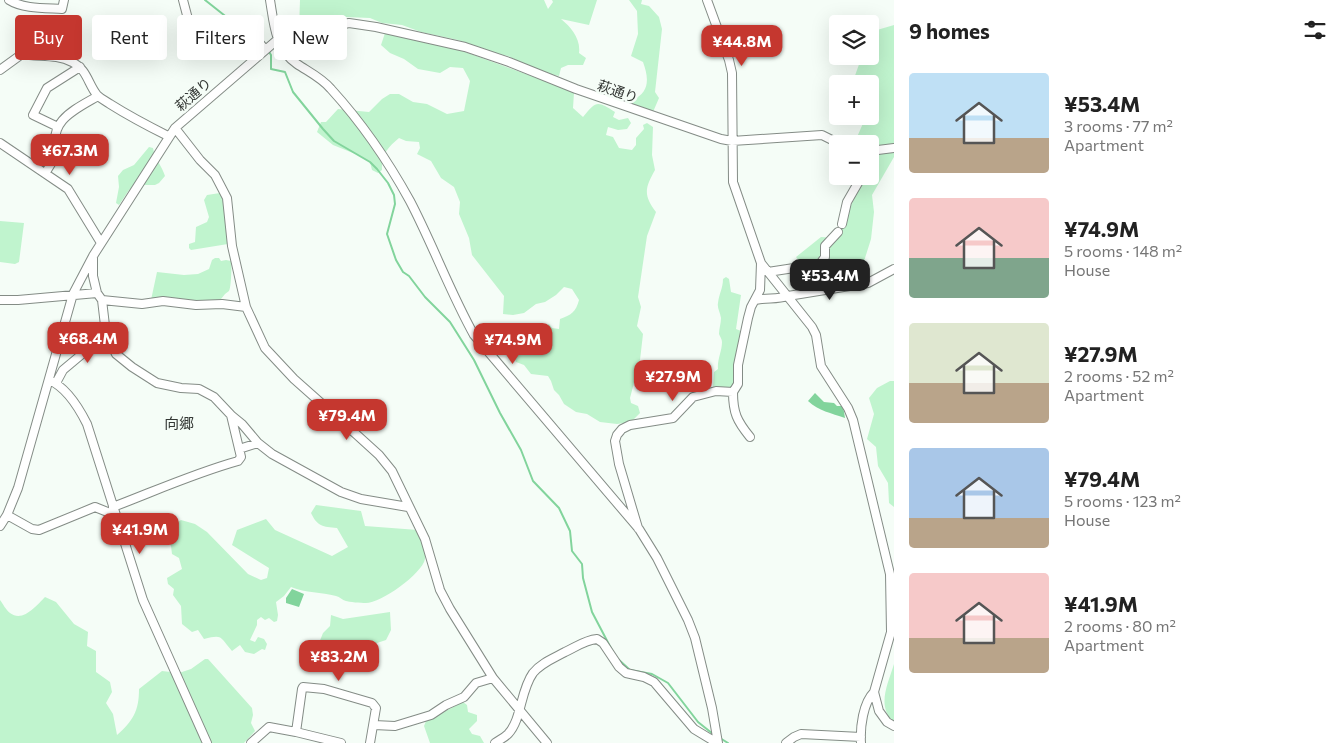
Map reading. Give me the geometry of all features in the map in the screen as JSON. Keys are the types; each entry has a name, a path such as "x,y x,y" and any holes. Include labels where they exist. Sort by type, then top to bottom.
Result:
{"street":[{"path":"9,0 13,3 62,9 64,0"},
{"path":"183,0 188,19 191,23 216,23 243,29 258,40 265,50"},
{"path":"270,0 274,23"},
{"path":"707,0 732,73 733,182 761,263 812,327 816,336 821,366 848,408 853,420 890,574 891,632 874,692 866,704 861,740 800,734 794,736 786,743"},
{"name":"萩通り","path":"347,23 376,27 464,47 707,135 732,141 813,135 822,135 829,138"},
{"name":"萩通り","path":"0,525 7,515 18,488 52,382 73,294 93,256 174,128 274,42"},
{"path":"0,70 22,54 63,58 80,67 98,96 132,119 168,136"},
{"path":"292,60 329,86 370,135 410,200 474,335 639,529 657,558 695,638 712,708 718,743"},
{"path":"58,127 33,115 46,88 80,67"},
{"path":"46,172 57,154 54,138 63,119 98,96"},
{"path":"174,128 215,175 227,198 232,246 246,307 265,348 294,379 383,459 392,471 425,539 440,590 450,609 492,678 547,743"},
{"path":"0,143 46,172 68,189 101,243"},
{"path":"879,152 894,148"},
{"path":"842,224 847,202 857,185"},
{"path":"768,272 820,264 825,257 825,246 838,232"},
{"path":"93,256 93,276 97,293 102,300 106,334 116,354 144,376 165,385 205,391 214,397 242,424 258,443 272,454 341,492 361,499 408,507"},
{"path":"750,437 738,422 733,407 733,392 738,384 738,365 751,307 760,296 761,263"},
{"path":"760,296 772,299 868,283 894,269"},
{"path":"0,300 97,293"},
{"path":"102,300 142,304 163,301 196,305 222,304 246,307"},
{"path":"106,334 63,370 52,382 81,413 87,424 143,600 206,743"},
{"path":"639,529 619,464 615,441 617,435 622,428 630,425 673,418 684,405 700,394 716,391 733,392"},
{"path":"7,515 32,529 38,530 95,506 114,511 183,478 238,461 241,457 231,415"},
{"path":"239,450 258,443"},
{"path":"495,743 512,729 526,686 533,673 542,664 588,640 597,638 603,643 619,667 626,673 644,677 654,682 694,729 718,743"},
{"path":"374,725 395,726 431,715 446,705 464,697 476,683 492,678"},
{"path":"296,732 302,689 304,687 324,689 372,703 376,708 370,743"},
{"path":"874,692 879,711 887,722 894,726"},
{"path":"251,743 269,727 341,743"}],"shaded area":[{"path":"300,0 544,0 548,9 553,2 552,0 597,0 589,25 561,19 574,34 578,43 579,53 586,58 583,65 568,65 561,68 559,76 539,71 508,56 402,25 382,23 370,18 347,17 347,15 299,15"},
{"path":"629,0 642,0 641,4 649,6 659,17 662,29 655,92 659,98 653,112 630,105 632,100 638,97 645,89 647,79 643,62 631,56 638,34 637,11"},
{"path":"894,25 894,157 879,183 879,135 858,135 862,125 879,125 879,75 855,75 859,65 879,65 879,29"},
{"path":"385,33 446,45 564,88 574,93 573,108 583,117 594,105 604,105 615,112 613,117 619,120 628,118 631,123 627,129 618,130 608,127 606,135 613,137 619,148 632,150 636,145 636,138 644,129 643,125 647,123 653,127 652,155 655,170 647,187 647,196 656,212 647,236 638,297 641,307 637,326 643,334 640,360 630,398 631,403 638,406 640,413 631,422 617,424 600,422 587,414 576,412 564,404 554,390 548,376 531,374 524,365 516,362 510,345 517,343 549,324 552,328 559,329 560,319 572,312 579,300 572,289 564,287 556,295 545,302 536,304 524,313 503,314 504,296 472,255 469,238 459,214 460,202 454,187 441,178 431,161 417,154 420,148 419,142 406,141 399,138 386,152 382,170 378,173 372,170 370,162 333,145 317,132 321,122 326,122 338,109 369,112 390,94 399,94 413,102 427,104 447,114 464,111 470,81 463,68 450,67 440,73 418,69 404,59 390,53 381,45"},
{"path":"149,147 153,148 165,176 155,185 135,185 129,190 119,205 116,203 119,187 118,176 123,170 134,165"},
{"path":"854,185 878,185 872,195 874,212 871,239 860,274 834,278 820,277 809,273 796,257 821,237 836,238 858,190"},
{"path":"220,193 225,199 228,244 191,250 189,244 195,242 196,227 207,222 209,217 204,200 207,195"},
{"path":"0,221 24,223 19,262 15,264 0,262"},
{"path":"219,258 221,261 231,261 230,289 221,299 204,303 171,300 163,297 151,300 157,272 184,275 198,274 209,269 212,260"},
{"path":"726,277 729,279 731,292 741,295 736,329 741,331 741,333 735,383 729,389 715,389 713,388 714,372 718,369 722,342 719,334 721,318 718,305 723,279"},
{"path":"890,381 894,381 894,507 889,503 888,483 878,466 876,447 867,439 874,414 869,398 877,388"},
{"path":"815,393 824,402 843,406 845,418 821,409 808,401"},
{"path":"316,505 361,511 365,526 418,530 425,551 425,559 422,565 400,587 372,602 347,601 336,596 291,587 276,602 277,621 274,622 269,618 265,620 261,617 257,620 257,625 250,640 255,642 258,637 264,639 267,644 265,650 262,649 254,654 245,652 240,645 232,651 221,638 204,639 198,630 192,632 182,624 181,606 173,595 174,589 168,584 167,578 182,569 179,558 172,554 171,546 163,531 181,520 195,524 207,532 248,574 261,580 267,578 269,568 232,545 237,530 266,519 275,530 332,556 348,547 337,528 324,526 316,521 311,513"},
{"path":"292,589 304,594 299,607 286,603 286,598"},
{"path":"45,597 56,602 74,624 88,632 87,646 96,651 96,672 110,682 112,692 106,703 113,714 117,735 134,715 138,704 139,689 162,671 179,673 191,669 205,659 208,659 252,708 251,723 255,731 244,743 0,743 0,600 10,613 20,616 29,612"},
{"path":"390,612 391,630 386,640 374,644 371,650 370,661 355,667 313,658 323,633 330,626 331,615 343,619"},
{"path":"894,664 894,723 886,709 885,695"},
{"path":"463,702 467,705 468,712 477,715 477,721 469,729 472,734 480,736 484,743 430,743 424,726 426,721"}],"waterway":[{"path":"205,0 224,15"},
{"path":"268,50 271,55 271,69 285,72 293,92 323,129 334,141 370,162 388,183 394,195 395,204 387,234 396,260 403,272 409,276 425,297 450,322 474,360 521,450 533,481 559,508 570,531 572,551 582,564 583,578 592,612 614,654"},
{"path":"618,659 630,670 652,674 668,683 698,722 713,734"},
{"path":"720,738 728,743"}],"district":[{"name":"向郷","path":"179,423"}]}
